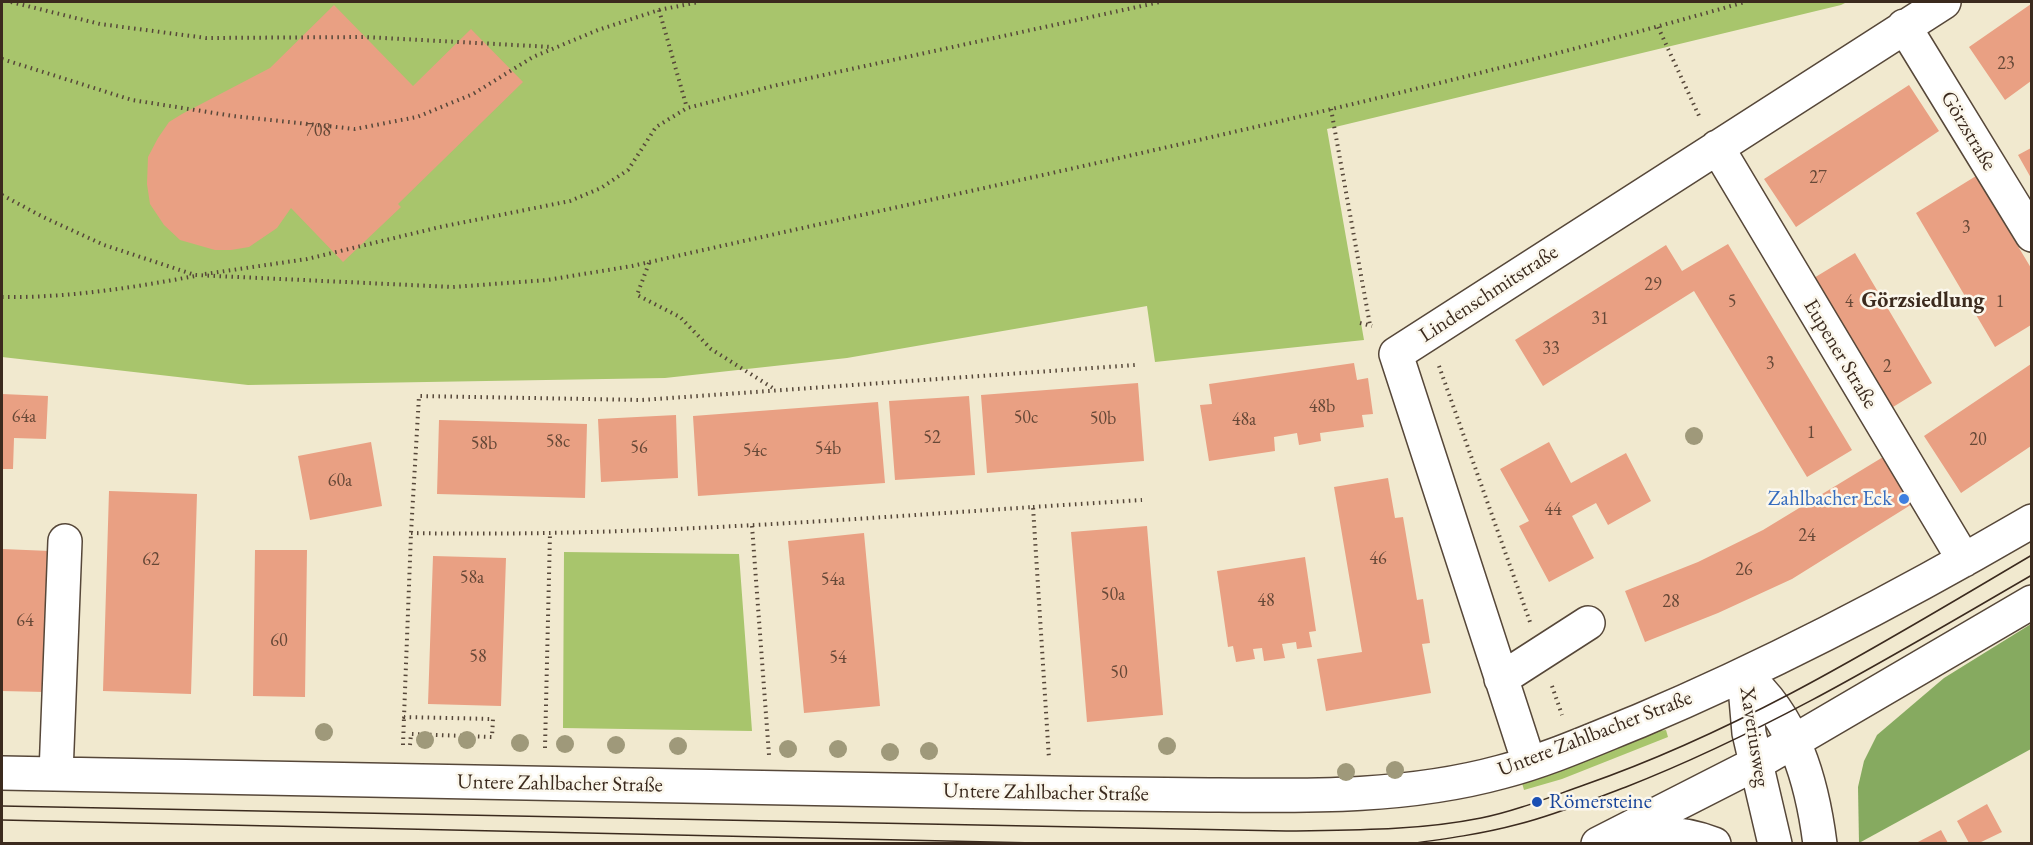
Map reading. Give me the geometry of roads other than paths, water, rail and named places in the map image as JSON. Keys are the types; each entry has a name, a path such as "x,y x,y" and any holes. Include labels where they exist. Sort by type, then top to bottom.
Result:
{"street":[{"name":"Lindenschmitstraße","path":"1529,763 1396,354 1944,2"},
{"name":"Görzstraße","path":"1904,26 2031,235"},
{"name":"Eupener Straße","path":"1717,147 1964,560"},
{"name":"Untere Zahlbacher Straße","path":"2,773 1275,796 1360,794 1417,788 1500,773 1529,763 1620,728 1744,675 1964,560 2031,521"},
{"path":"56,774 65,541"},
{"path":"1599,843 1755,764 2031,602"},
{"path":"1501,680 1588,623"},
{"name":"Xaveriusweg","path":"1744,675 1761,689 1773,704 1794,740 1813,796 1820,843"},
{"name":"Xaveriusweg","path":"1744,675 1747,718 1755,764 1775,843"},
{"path":"1599,843 1662,833 1697,837 1714,843"}],"tram line":[{"path":"2,806 1286,831 1384,829 1457,822 1520,808 1643,763 1701,738 1869,651 2032,555"},
{"path":"1407,844 1505,828 1559,812 1679,765 1833,689 2032,575"},
{"path":"2,820 1081,844"}],"place":[{"name":"Zahlbacher Eck","path":"1904,499"},
{"name":"Römersteine","path":"1537,802"}],"district":[{"name":"Görzsiedlung","path":"1923,301"}]}
